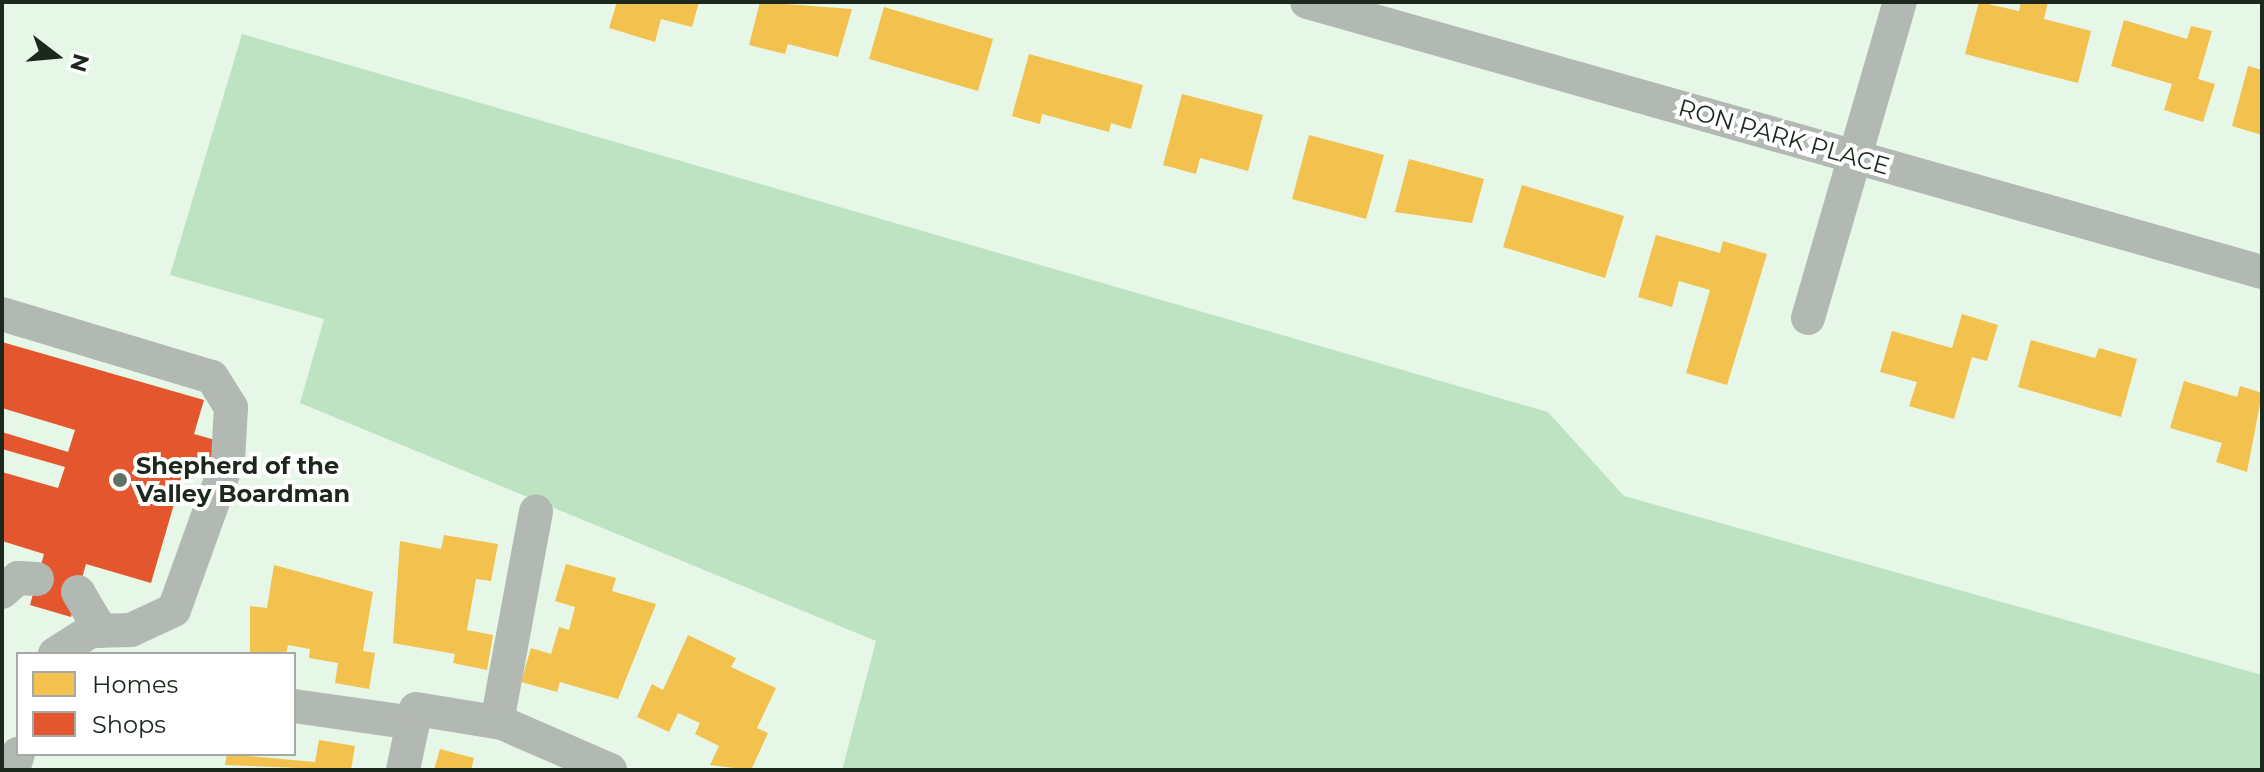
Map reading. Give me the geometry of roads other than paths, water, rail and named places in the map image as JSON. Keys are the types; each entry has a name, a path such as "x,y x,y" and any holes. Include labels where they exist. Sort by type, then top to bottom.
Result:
{"street":[{"name":"RON PARK PLACE","path":"1307,2 2262,272"},
{"path":"1808,318 1900,2"},
{"path":"2,314 212,377 231,407 228,460 174,610 131,630 101,631 62,644 56,652"},
{"path":"497,722 536,512"},
{"path":"2,592 18,578 37,579"},
{"path":"78,592 101,631"},
{"path":"296,706 413,723"},
{"path":"403,770 416,709 497,722 620,768"}],"place":[{"name":"Shepherd of the Valley Boardman","path":"120,480"}]}
